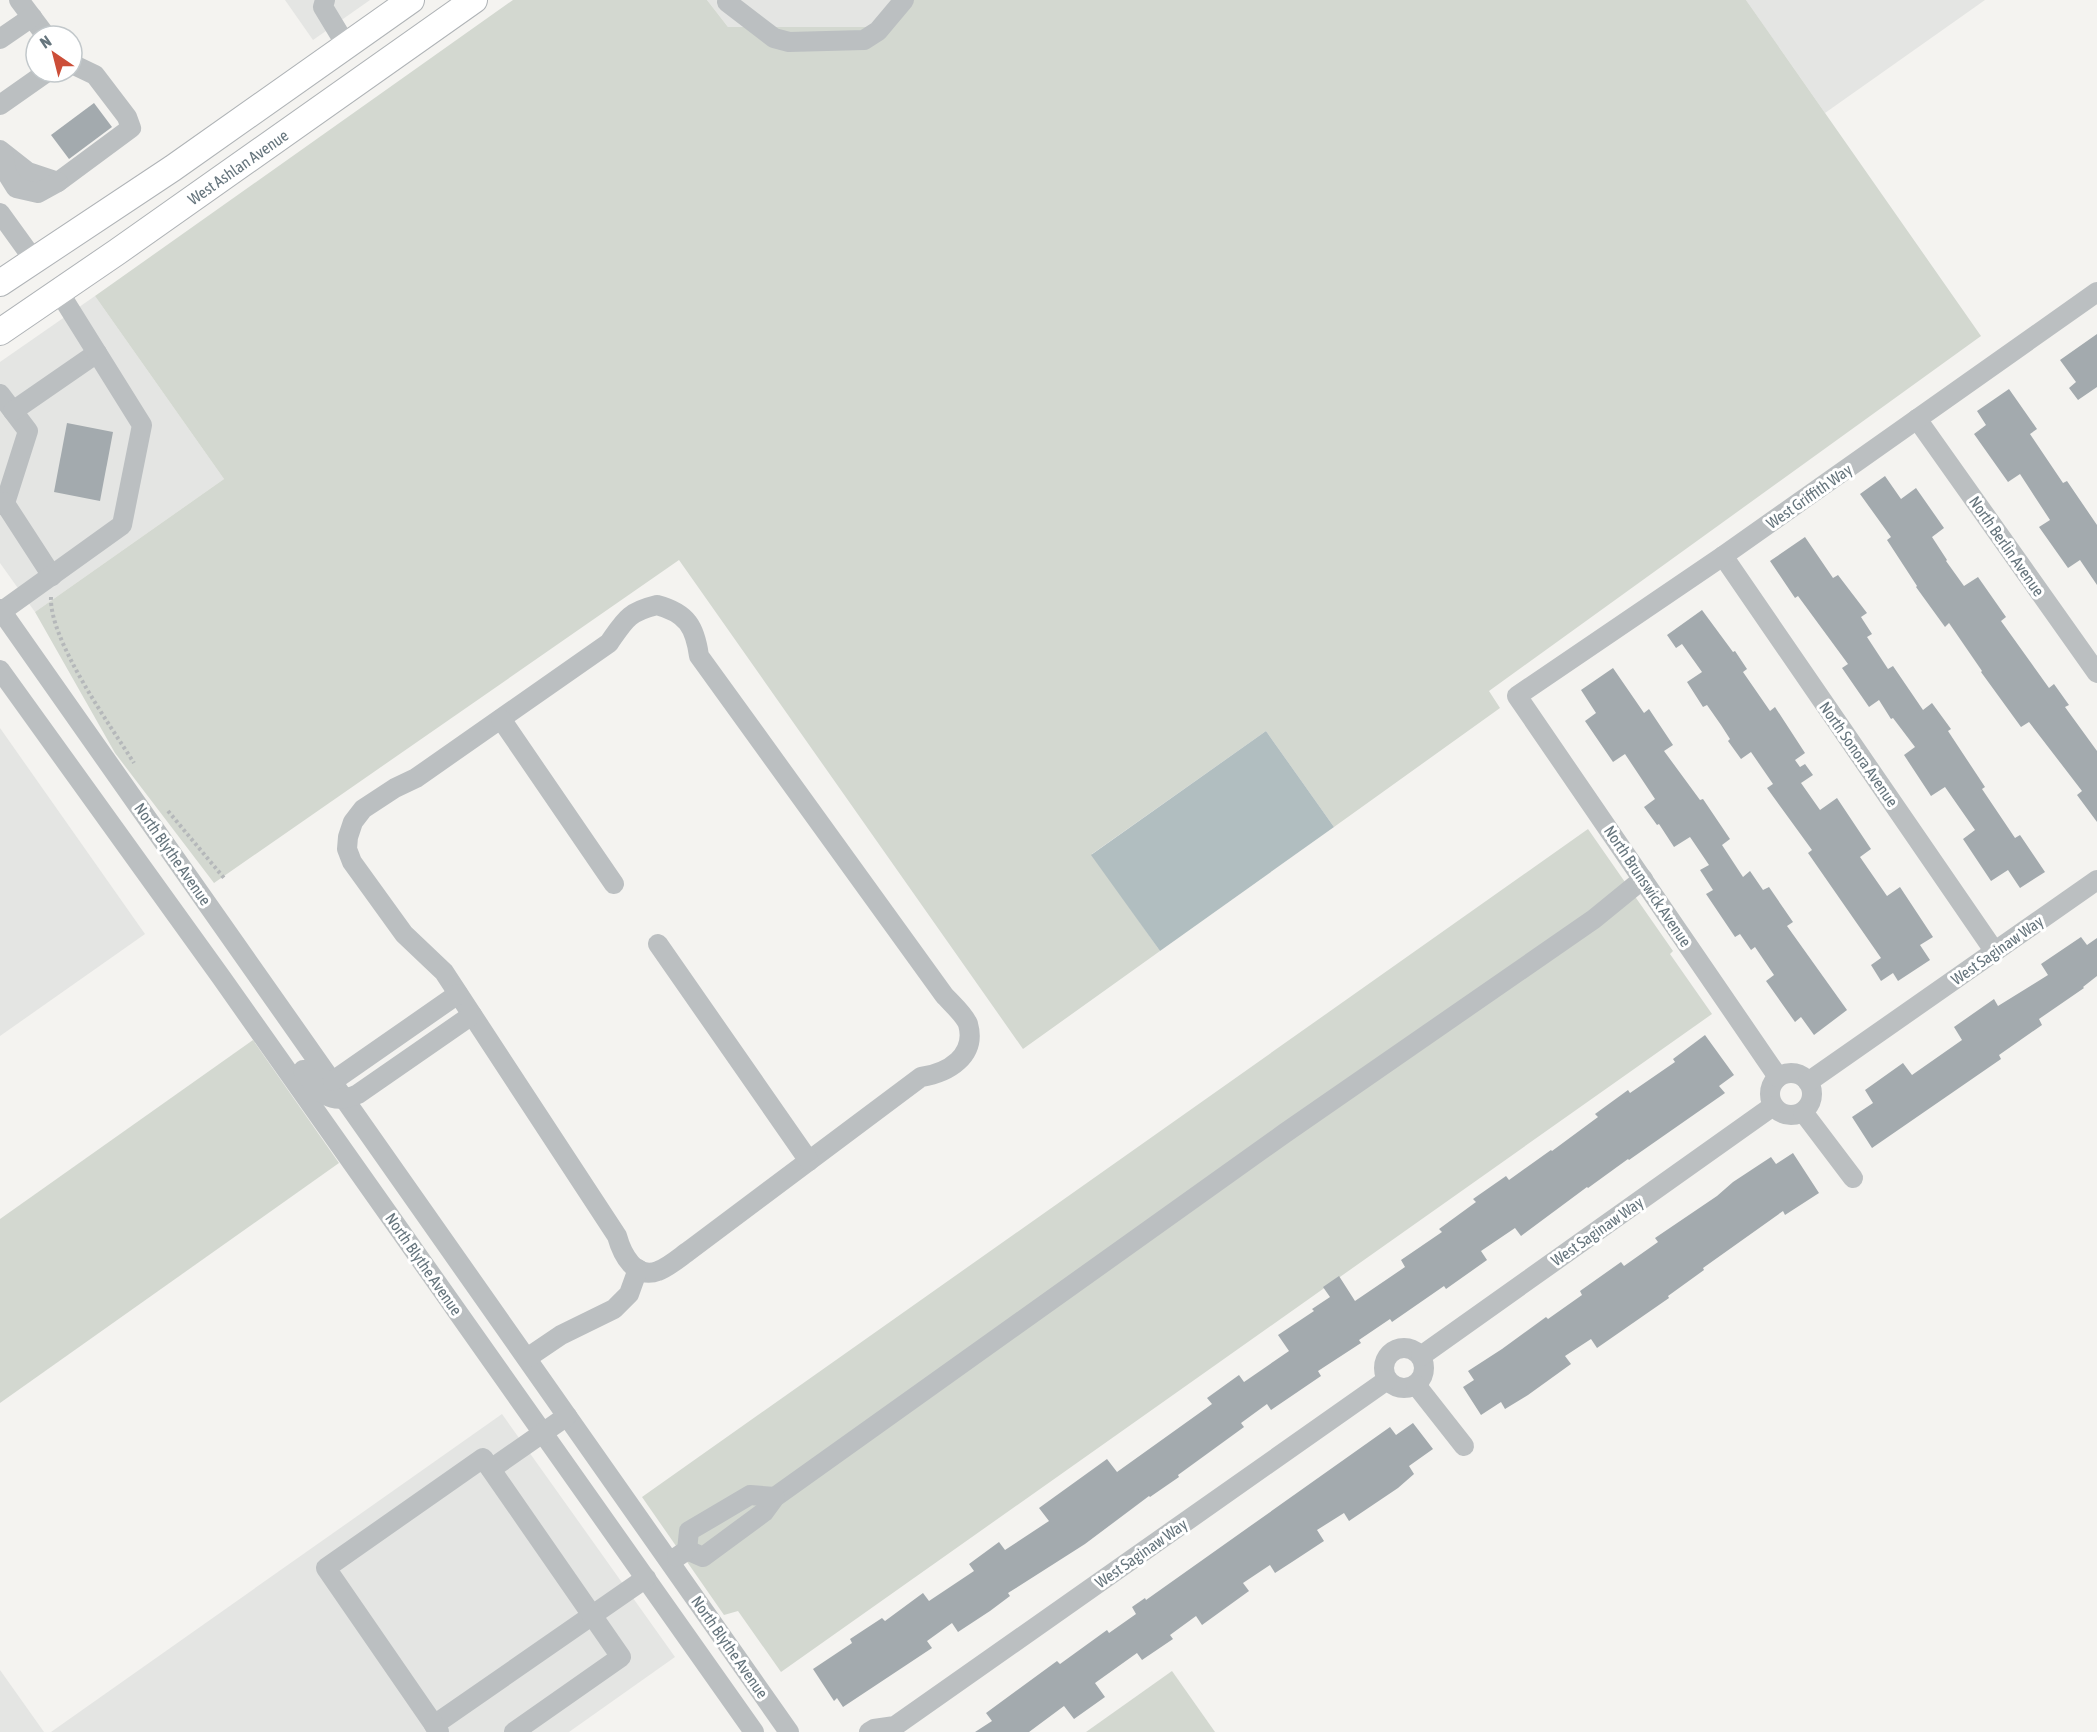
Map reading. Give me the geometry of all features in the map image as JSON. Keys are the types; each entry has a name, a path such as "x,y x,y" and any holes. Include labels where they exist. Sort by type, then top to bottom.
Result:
{"main road":[{"path":"0,283 173,168 411,0"},
{"path":"434,28 445,0"},
{"name":"West Ashlan Avenue","path":"0,332 474,0"}],"street":[{"path":"20,0 37,24"},
{"path":"325,0 323,7 346,45"},
{"path":"726,1 774,38 789,42 864,40 878,31 904,0"},
{"path":"0,39 32,17"},
{"path":"1,152 28,172 58,182 131,128 127,117 95,75 84,70"},
{"path":"0,105 30,84"},
{"path":"0,213 34,260"},
{"path":"1,610 122,525 142,425 59,292"},
{"name":"West Griffith Way","path":"1517,696 1723,556 2097,292"},
{"path":"13,411 97,353"},
{"path":"0,393 28,431 6,500 2,503 52,576"},
{"name":"North Berlin Avenue","path":"1917,419 2097,673"},
{"name":"North Sonora Avenue","path":"1723,556 1995,952"},
{"path":"657,605 674,610 686,621 696,635 699,656 944,995 967,1023 970,1040 967,1052 955,1065 933,1075 921,1077 660,1271 651,1273 638,1269 626,1260 617,1236 458,994 444,972 404,934 352,862 347,849 353,822 363,809 374,801 416,778 609,643 625,620 639,610 657,605"},
{"name":"North Blythe Avenue","path":"1,610 789,1732"},
{"name":"North Blythe Avenue","path":"0,670 222,976 754,1732"},
{"name":"North Brunswick Avenue","path":"1517,696 1778,1077"},
{"path":"501,718 614,884"},
{"path":"687,1550 703,1557 764,1512 775,1497 1227,1174 1594,918 1643,879"},
{"name":"West Saginaw Way","path":"1808,1082 2097,880"},
{"path":"658,944 809,1161"},
{"name":"North Blythe Avenue","path":"222,976 250,994 318,1090 331,1098 346,1099"},
{"path":"333,1081 458,994"},
{"path":"346,1099 358,1094 472,1015"},
{"path":"400,1035 414,1055"},
{"path":"1789,1073 1800,1075 1808,1082 1812,1092 1810,1103 1803,1112 1793,1115 1781,1113 1773,1106 1769,1096 1772,1085 1778,1077 1789,1073"},
{"name":"West Saginaw Way","path":"1421,1356 1773,1106"},
{"path":"1803,1112 1853,1178"},
{"path":"527,1358 561,1335 614,1309 629,1294 638,1269"},
{"path":"1407,1347 1421,1356 1425,1371 1416,1385 1401,1389 1387,1380 1383,1365 1392,1351 1407,1347"},
{"name":"West Saginaw Way","path":"869,1732 874,1729 894,1729 1387,1380"},
{"path":"1416,1385 1464,1446"},
{"path":"491,1469 567,1416"},
{"path":"514,1732 621,1657 592,1615 491,1469 483,1458 326,1568 436,1729 592,1615 646,1578"},
{"path":"687,1550 689,1532 720,1512 750,1495 775,1497"},
{"path":"720,1512 736,1533"},
{"path":"670,1561 687,1550"},
{"name":"North Blythe Avenue","path":"692,1645 711,1653 766,1732"}],"path":[{"path":"52,576 51,607 57,631 79,674 135,764"},
{"path":"162,803 224,878"}],"shaded area":[{"path":"285,0 370,0 313,40"},
{"path":"513,0 707,0 728,27 874,27 894,0 1746,0 1981,336 1489,691 1500,708 1334,827 1266,731 1092,854 1160,951 1023,1049 679,560 214,883 115,753 35,612 224,479 95,296"},
{"path":"707,0 894,0 874,27 728,27"},
{"path":"1746,0 1985,0 1825,113"},
{"path":"95,296 224,479 35,612 0,563 0,362"},
{"path":"0,728 145,934 0,1036"},
{"path":"1266,731 1334,827 1160,951 1091,855"},
{"path":"1588,829 1673,951 1670,954 1712,1014 781,1672 738,1611 724,1615 642,1497"},
{"path":"253,1040 339,1163 0,1403 0,1219"},
{"path":"502,1414 675,1657 569,1732 51,1732"},
{"path":"0,1670 44,1732 0,1732"},
{"path":"1172,1671 1215,1732 1086,1732"}],"building":[{"path":"94,103 112,127 69,159 51,135"},
{"path":"2097,334 2097,387 2078,400 2069,388 2076,382 2060,360"},
{"path":"2009,389 2037,429 2030,434 2063,483 2067,481 2097,525 2097,585 2080,560 2068,568 2039,527 2050,520 2020,474 2008,482 1974,434 1986,425 1977,411"},
{"path":"67,423 113,432 100,501 54,492"},
{"path":"1885,476 1901,499 1916,488 1944,528 1932,537 1946,561 1964,586 1978,577 2006,617 2001,621 2049,688 2054,684 2069,705 2065,707 2097,751 2097,822 2077,795 2082,791 2029,722 2021,727 1949,623 1945,627 1916,587 1887,540 1891,537 1860,494"},
{"path":"1805,537 1833,578 1838,575 1867,613 1861,617 1872,634 1867,637 1888,669 1893,666 1923,710 1932,703 1951,729 1948,731 1985,787 1982,789 2015,838 2020,835 2045,872 2020,888 2008,870 1991,881 1963,839 1975,830 1945,787 1931,796 1904,755 1915,747 1893,718 1891,719 1879,700 1869,707 1842,668 1848,664 1798,596 1795,598 1770,561"},
{"path":"1702,610 1733,652 1735,651 1747,669 1743,672 1770,711 1775,707 1805,753 1795,760 1800,767 1805,764 1813,775 1801,783 1820,810 1837,798 1871,849 1860,857 1887,896 1900,887 1933,937 1920,945 1930,960 1898,981 1893,973 1881,981 1871,965 1881,958 1808,853 1812,850 1767,788 1773,784 1751,752 1741,759 1707,705 1703,707 1687,682 1702,672 1682,644 1676,648 1667,635"},
{"path":"1613,668 1644,713 1649,709 1673,745 1664,751 1700,800 1703,799 1730,839 1722,845 1743,877 1750,871 1763,890 1769,887 1793,922 1787,926 1847,1010 1814,1035 1801,1017 1795,1022 1766,981 1774,975 1755,947 1751,950 1740,934 1735,937 1706,894 1713,890 1700,870 1709,865 1690,837 1674,847 1644,807 1655,799 1625,754 1613,762 1585,721 1596,713 1581,690"},
{"path":"2081,937 2087,945 2097,938 2097,976 2084,988 2039,1019 2042,1025 1999,1055 2001,1059 1872,1148 1852,1117 1873,1103 1865,1090 1903,1063 1912,1075 1962,1040 1954,1027 1994,999 1998,1006 2048,975 2041,964"},
{"path":"1705,1035 1734,1075 1719,1086 1725,1093 1587,1187 1521,1236 1515,1228 1481,1251 1487,1260 1446,1289 1444,1286 1392,1322 1390,1319 1359,1340 1361,1343 1318,1371 1321,1376 1271,1410 1267,1404 1241,1423 1244,1427 1178,1475 1179,1477 1149,1496 1085,1544 1008,1593 1010,1596 990,1611 958,1632 952,1623 927,1641 932,1648 843,1707 837,1698 834,1701 813,1669 852,1643 850,1639 882,1618 885,1621 923,1593 929,1601 974,1571 969,1564 999,1542 1005,1550 1049,1521 1039,1508 1107,1459 1117,1472 1212,1404 1207,1398 1239,1375 1244,1382 1289,1351 1278,1335 1314,1311 1312,1309 1330,1297 1323,1287 1339,1276 1355,1301 1405,1267 1401,1260 1442,1232 1439,1229 1476,1202 1473,1199 1506,1176 1509,1180 1552,1151 1598,1117 1595,1114 1628,1090 1630,1093 1675,1062 1673,1059"},
{"path":"1793,1153 1819,1193 1785,1215 1783,1211 1703,1268 1704,1270 1668,1296 1669,1298 1597,1348 1591,1339 1565,1356 1571,1364 1528,1395 1505,1409 1501,1402 1481,1415 1463,1387 1474,1380 1468,1371 1582,1295 1580,1291 1621,1262 1624,1266 1658,1242 1655,1238 1717,1196 1733,1182 1771,1157 1776,1164"},
{"path":"1413,1423 1433,1449 1409,1466 1414,1474 1398,1488 1349,1521 1344,1513 1317,1530 1324,1541 1275,1573 1270,1565 1243,1583 1249,1591 1202,1625 1196,1616 1170,1635 1173,1639 1142,1660 1137,1653 1095,1683 1105,1697 1074,1719 1064,1706 1029,1732 975,1732 992,1721 986,1713 1057,1661 1060,1664 1107,1630 1109,1633 1136,1614 1132,1607 1145,1598 1146,1600 1390,1427 1396,1435"}]}
